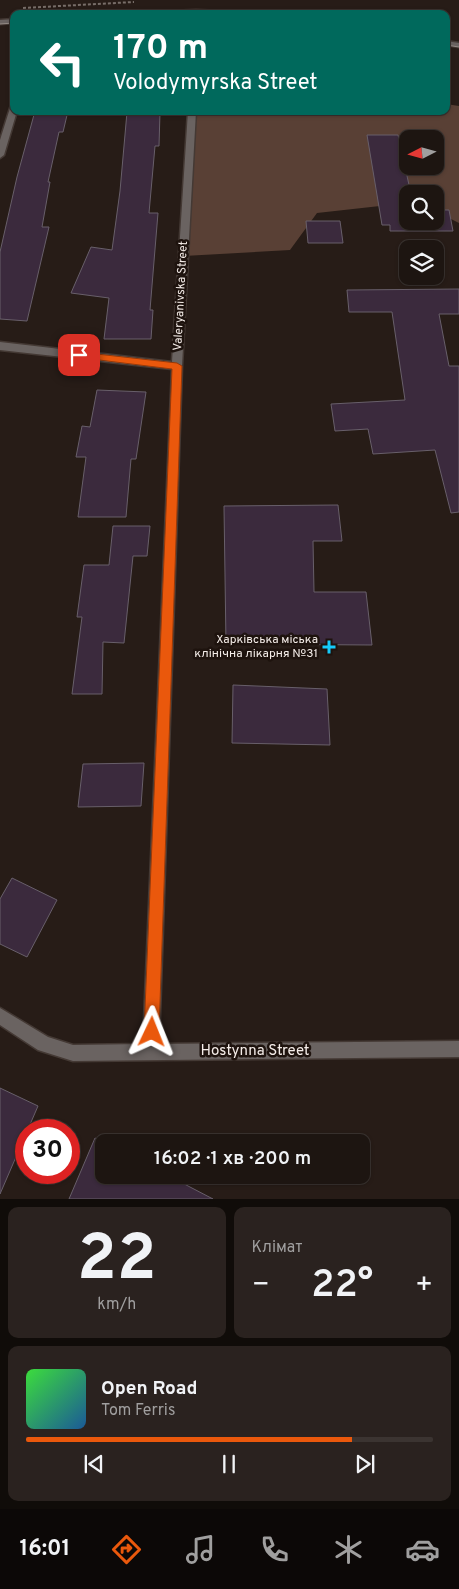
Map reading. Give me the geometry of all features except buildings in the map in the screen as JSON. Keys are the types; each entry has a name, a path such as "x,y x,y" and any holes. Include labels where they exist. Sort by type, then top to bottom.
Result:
{"street":[{"path":"0,155 12,115"},
{"name":"Valeryanivska Street","path":"151,1051 177,366 192,115"},
{"path":"0,346 177,366"},
{"name":"Hostynna Street","path":"0,1016 44,1044 73,1053 459,1049"}],"path":[{"path":"19,8 140,1"}],"shaded area":[{"path":"450,105 459,106 459,223 444,216 444,185 399,185 399,204 317,213 290,250 184,256 194,115 450,115"}],"tram line":[{"path":"0,24 10,23"},
{"path":"450,46 459,47"}],"place":[{"name":"Харківська міська клінічна лікарня №31","path":"329,647"}],"route":[{"path":"79,355 177,366 152,1032"}]}
